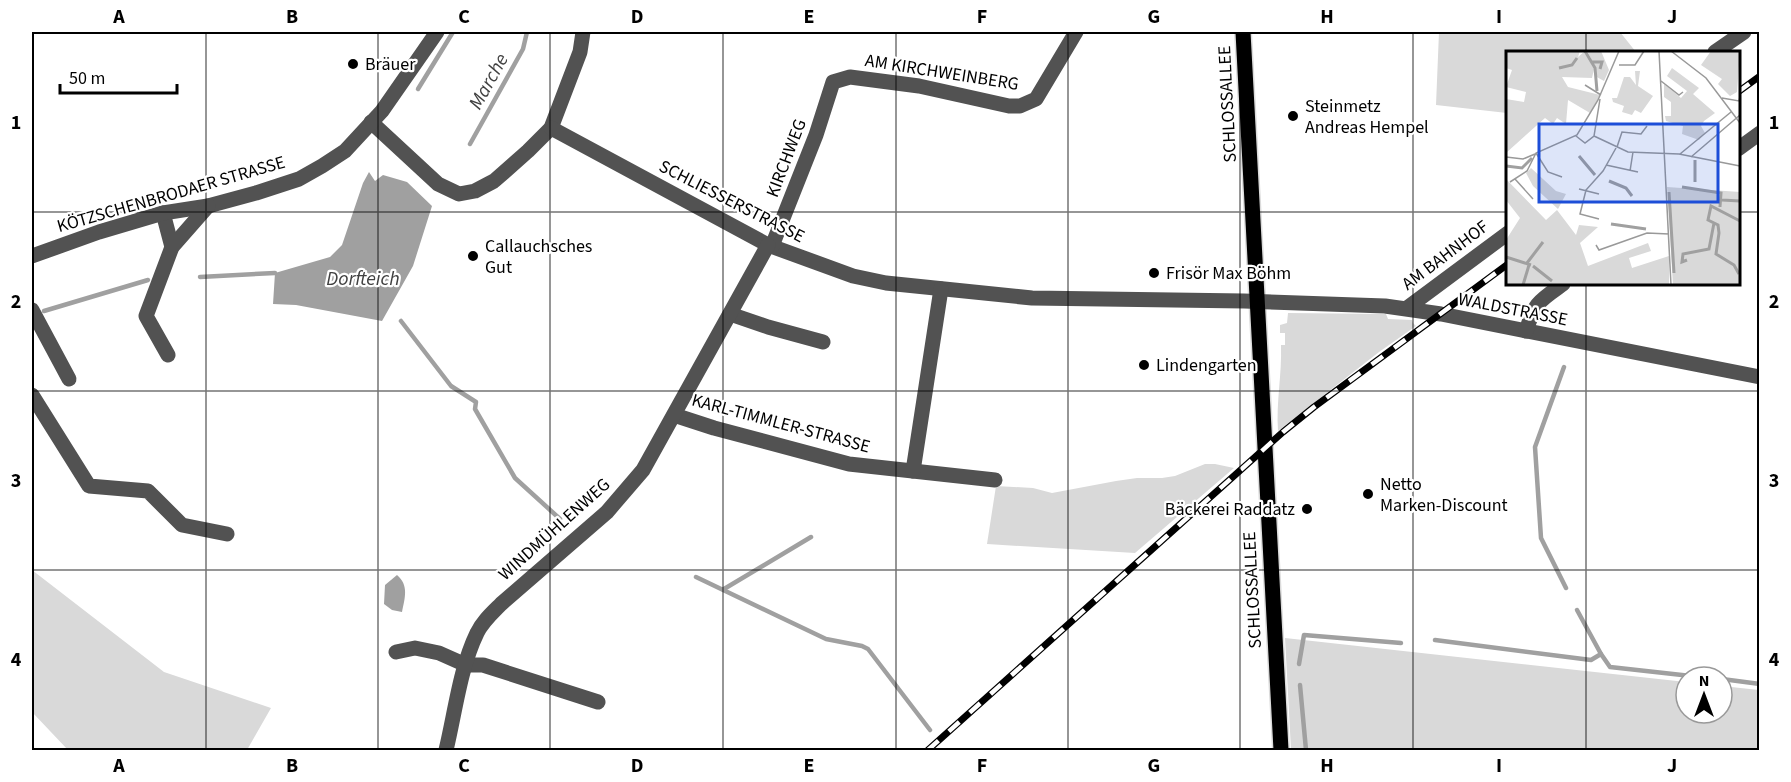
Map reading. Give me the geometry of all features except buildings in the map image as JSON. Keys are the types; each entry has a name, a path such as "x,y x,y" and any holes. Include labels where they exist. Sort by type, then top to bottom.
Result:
{"main road":[{"name":"SCHLOSSALLEE","path":"1243,32 1281,750"}],"street":[{"name":"KÖTZSCHENBRODAER STRASSE","path":"32,256 99,232 163,213 208,206 299,179 345,151 382,111 436,32"},
{"path":"371,122 435,182 459,194 475,191 494,181 528,152 551,128 580,52 583,32"},
{"name":"AM KIRCHWEINBERG","path":"833,81 850,76 919,86 1009,106 1020,106 1036,99 1076,32"},
{"path":"1716,51 1744,32"},
{"name":"KIRCHWEG","path":"770,246 816,135 833,81"},
{"name":"SCHLIESSERSTRASSE","path":"551,128 770,246 853,276 886,283 1032,298 1257,301"},
{"path":"1740,148 1760,133"},
{"path":"168,355 146,316 172,247 208,206"},
{"path":"163,213 172,247"},
{"name":"AM BAHNHOF","path":"1407,308 1506,234"},
{"name":"WINDMÜHLENWEG","path":"446,750 466,665 477,632 501,604 607,512 643,470 770,246"},
{"path":"1526,331 1532,312 1539,302 1562,285"},
{"path":"913,471 941,289"},
{"name":"WALDSTRASSE","path":"1257,301 1407,308 1760,377"},
{"path":"32,309 69,379"},
{"path":"730,314 824,342"},
{"path":"32,395 88,486 148,491 182,525 227,534"},
{"name":"KARL-TIMMLER-STRASSE","path":"674,415 849,464 995,480"},
{"path":"396,652 415,648 439,653 466,665 483,665 598,702"}],"shaded area":[{"path":"1439,32 1620,32 1635,51 1506,51 1506,113 1436,105"},
{"path":"1288,313 1386,314 1388,319 1412,320 1416,326 1278,431 1281,345 1285,345 1285,333 1280,333 1280,325 1287,323"},
{"path":"1205,464 1234,468 1135,553 987,544 996,486 1033,488 1052,493 1137,478 1175,476"},
{"path":"32,570 164,672 271,708 247,750 68,750 32,712"},
{"path":"1285,638 1674,681 1674,725 1734,725 1734,687 1759,690 1759,750 1291,750"}],"water":[{"name":"Dorfteich","path":"369,172 375,181 383,175 407,182 432,206 413,266 382,321 296,305 273,304 275,273 330,257 342,245 363,183"},
{"path":"397,575 405,587 402,612 392,610 384,604 385,585"}],"waterway":[{"path":"418,89 453,32"},
{"name":"Marche","path":"470,144 523,49 527,32"},
{"name":"Marche","path":"200,277 275,273"},
{"name":"Marche","path":"44,311 148,280"},
{"path":"401,321 451,386 476,402 475,409 515,478 560,519"},
{"path":"1564,367 1535,447 1541,538 1566,588"},
{"path":"724,589 811,537"},
{"path":"696,577 826,639 868,649 930,730"},
{"path":"1577,610 1601,654"},
{"path":"1299,664 1304,635 1401,643"},
{"path":"1435,640 1591,660 1601,654 1610,667 1674,674"},
{"path":"1734,681 1760,684"},
{"path":"1300,685 1306,750"}],"railway":[{"path":"1740,91 1760,76"},
{"path":"928,750 1283,432 1506,265"}],"place":[{"name":"Bräuer","path":"353,64"},
{"name":"Steinmetz Andreas Hempel","path":"1293,116"},
{"name":"Callauchsches Gut","path":"473,256"},
{"name":"Frisör Max Böhm","path":"1154,273"},
{"name":"Lindengarten","path":"1144,365"},
{"name":"Netto Marken-Discount","path":"1368,494"},
{"name":"Bäckerei Raddatz","path":"1307,509"}]}
